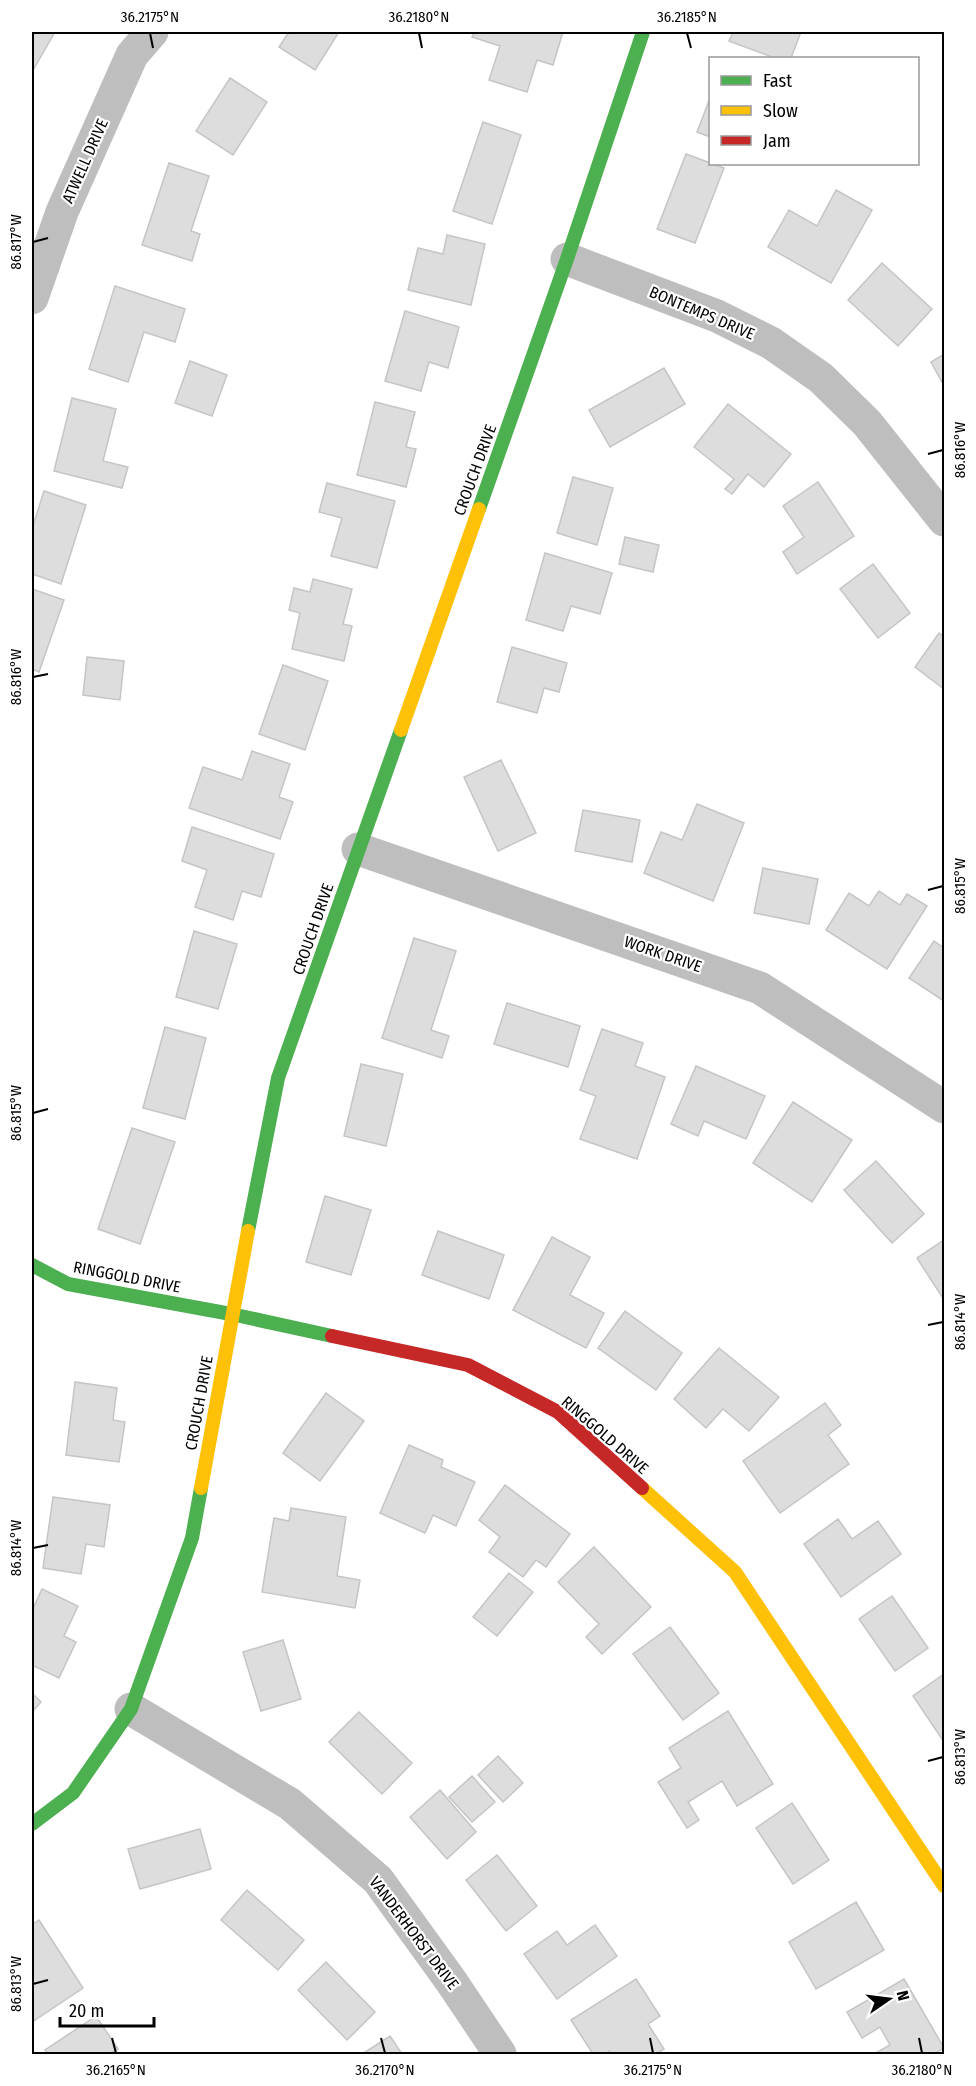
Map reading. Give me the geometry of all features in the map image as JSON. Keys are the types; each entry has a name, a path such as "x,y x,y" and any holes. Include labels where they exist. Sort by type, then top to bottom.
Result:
{"street":[{"name":"ATWELL DRIVE","path":"32,298 62,212 132,55 152,32"},
{"name":"CROUCH DRIVE","path":"32,1824 73,1793 131,1709 192,1538 231,1314 278,1078 567,259 643,32"},
{"name":"BONTEMPS DRIVE","path":"567,259 717,316 771,343 821,378 867,423 945,520"},
{"name":"WORK DRIVE","path":"358,849 760,988 945,1107"},
{"name":"RINGGOLD DRIVE","path":"32,1265 68,1284 231,1314 468,1365 558,1412 735,1572 945,1886"},
{"name":"VANDERHORST DRIVE","path":"131,1709 290,1804 378,1880 501,2055"}],"building":[{"path":"32,32 55,32 32,72"},
{"path":"289,32 339,32 315,70 279,47"},
{"path":"474,32 563,32 553,65 537,60 527,92 489,80 500,46 472,37"},
{"path":"733,32 801,32 791,57 772,57 729,41"},
{"path":"230,78 267,102 233,155 196,131"},
{"path":"709,101 709,137 697,132"},
{"path":"483,122 521,135 492,224 453,211"},
{"path":"686,154 709,162 709,165 724,168 695,243 657,229"},
{"path":"169,163 209,176 191,231 200,234 192,261 142,245"},
{"path":"836,190 872,210 831,283 768,247 789,210 817,226"},
{"path":"447,235 485,244 471,305 408,290 418,248 443,254"},
{"path":"882,263 932,309 898,346 848,300"},
{"path":"115,286 185,309 175,342 144,332 128,382 89,369"},
{"path":"405,311 459,327 448,368 429,362 421,391 385,381"},
{"path":"944,354 944,386 931,362"},
{"path":"190,361 227,375 212,416 175,403"},
{"path":"664,368 685,404 610,447 589,410"},
{"path":"72,398 116,409 103,461 128,467 122,488 54,471"},
{"path":"375,402 415,412 406,447 416,449 406,487 357,475"},
{"path":"728,404 791,454 764,487 748,474 732,494 725,489 734,479 694,447"},
{"path":"573,477 613,488 597,545 557,533"},
{"path":"818,482 854,536 797,574 783,552 804,537 783,506"},
{"path":"327,483 395,501 377,568 331,556 342,518 319,512"},
{"path":"44,491 86,505 61,584 32,574 32,529"},
{"path":"625,537 659,545 653,572 619,564"},
{"path":"545,553 612,573 600,614 571,606 563,631 526,620"},
{"path":"873,564 910,613 878,638 840,589"},
{"path":"313,579 352,589 343,624 352,626 344,661 292,649 300,613 289,610 294,588 310,592"},
{"path":"32,589 64,600 39,672 32,669"},
{"path":"939,633 944,637 944,689 915,667"},
{"path":"512,647 567,663 559,692 544,688 537,713 497,702"},
{"path":"87,657 124,661 120,700 83,695"},
{"path":"283,665 328,681 305,750 259,734"},
{"path":"252,751 290,764 279,797 293,802 280,839 189,808 203,767 242,780"},
{"path":"501,760 536,833 498,851 464,777"},
{"path":"697,804 744,823 713,901 644,873 661,832 682,840"},
{"path":"583,810 640,820 632,862 575,851"},
{"path":"192,827 274,854 261,897 242,891 233,920 195,907 207,870 182,861"},
{"path":"763,868 818,879 809,924 754,913"},
{"path":"879,891 900,905 907,894 927,906 887,969 826,930 849,893 869,906"},
{"path":"194,931 237,944 218,1009 176,997"},
{"path":"414,938 456,951 431,1030 449,1036 442,1058 382,1038"},
{"path":"934,941 944,948 944,1001 909,978"},
{"path":"507,1003 580,1026 568,1067 494,1044"},
{"path":"165,1027 206,1038 185,1119 143,1108"},
{"path":"602,1029 643,1043 635,1066 665,1077 637,1159 580,1139 596,1096 580,1090"},
{"path":"361,1064 403,1074 386,1146 344,1136"},
{"path":"696,1066 765,1096 746,1139 704,1121 698,1136 671,1124"},
{"path":"793,1102 852,1140 812,1202 753,1163"},
{"path":"132,1128 175,1142 140,1244 98,1229"},
{"path":"876,1161 924,1214 892,1243 844,1190"},
{"path":"325,1196 371,1210 351,1275 306,1262"},
{"path":"438,1231 504,1255 489,1299 422,1275"},
{"path":"552,1237 590,1257 570,1295 604,1313 586,1348 513,1310"},
{"path":"944,1240 944,1300 917,1258"},
{"path":"625,1311 682,1353 656,1390 598,1348"},
{"path":"719,1348 779,1397 749,1431 723,1409 706,1428 674,1399"},
{"path":"75,1382 117,1388 113,1420 125,1422 119,1462 66,1455"},
{"path":"326,1393 364,1421 320,1481 283,1453"},
{"path":"825,1403 841,1425 828,1435 849,1464 780,1513 743,1461"},
{"path":"409,1445 443,1460 441,1467 475,1482 456,1526 433,1515 425,1533 380,1513"},
{"path":"505,1485 570,1534 546,1567 536,1560 523,1577 489,1552 500,1537 479,1520"},
{"path":"53,1497 110,1505 104,1547 86,1544 81,1574 43,1568"},
{"path":"291,1508 346,1517 337,1576 360,1580 355,1608 262,1592 274,1518 289,1521"},
{"path":"838,1519 852,1539 878,1521 901,1554 841,1597 804,1544"},
{"path":"594,1547 651,1607 602,1654 586,1637 599,1624 558,1582"},
{"path":"509,1573 533,1592 497,1636 473,1617"},
{"path":"42,1589 78,1606 64,1636 76,1642 59,1678 32,1665 32,1611"},
{"path":"892,1596 928,1648 895,1671 859,1619"},
{"path":"670,1627 719,1693 683,1720 633,1654"},
{"path":"283,1640 301,1699 261,1711 243,1652"},
{"path":"944,1674 944,1742 913,1696"},
{"path":"32,1693 41,1702 32,1712"},
{"path":"728,1711 773,1784 737,1806 722,1781 688,1802 699,1820 687,1828 658,1782 681,1768 669,1748"},
{"path":"359,1712 412,1763 382,1794 329,1742"},
{"path":"498,1756 523,1783 503,1802 478,1775"},
{"path":"472,1776 495,1802 472,1822 449,1797"},
{"path":"440,1790 476,1832 447,1859 410,1817"},
{"path":"792,1803 829,1860 793,1884 756,1828"},
{"path":"200,1829 211,1869 140,1889 128,1849"},
{"path":"497,1855 537,1906 506,1931 466,1880"},
{"path":"247,1890 304,1940 278,1970 221,1920"},
{"path":"856,1902 884,1950 816,1989 789,1942"},
{"path":"39,1920 83,1988 32,2022 32,1925"},
{"path":"595,1925 617,1956 557,1999 524,1954 557,1931 567,1945"},
{"path":"326,1962 375,2012 347,2040 298,1990"},
{"path":"636,1979 660,2016 648,2024 664,2049 656,2054 611,2054 609,2051 605,2054 593,2054 571,2020"},
{"path":"904,1979 944,2048 934,2054 874,2054 890,2045 880,2027 862,2038 847,2012"},
{"path":"96,2016 118,2049 109,2054 48,2054 45,2050"},
{"path":"390,2036 402,2054 362,2054"}],"traffic: fast":[{"path":"479,509 567,259 643,32"},
{"path":"248,1231 278,1078 401,730"},
{"path":"32,1265 68,1284 231,1314 332,1336"},
{"path":"32,1824 73,1793 131,1709 192,1538 201,1488"}],"traffic: slow":[{"path":"401,730 479,509"},
{"path":"201,1488 248,1231"},
{"path":"642,1488 735,1572 944,1886"}],"traffic: jam":[{"path":"332,1336 468,1365 558,1412 642,1488"}]}
